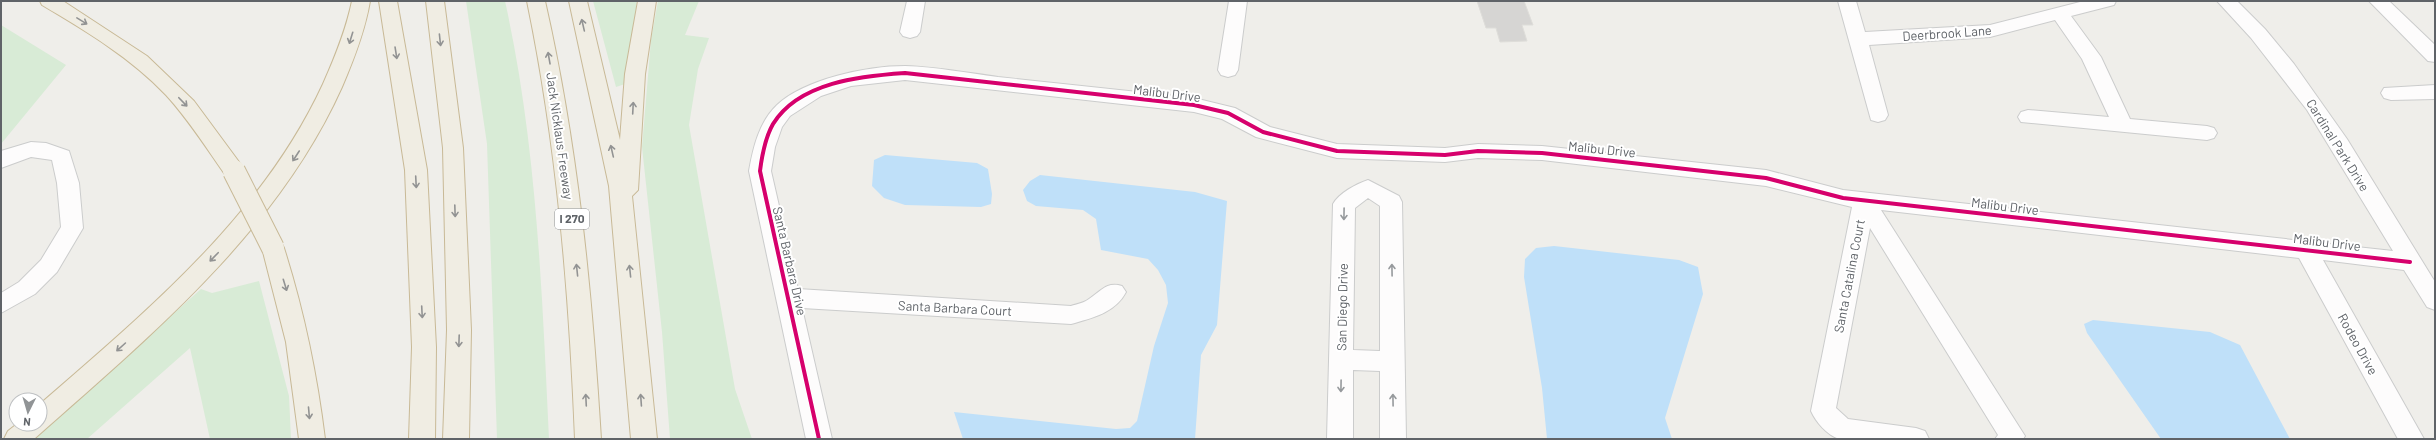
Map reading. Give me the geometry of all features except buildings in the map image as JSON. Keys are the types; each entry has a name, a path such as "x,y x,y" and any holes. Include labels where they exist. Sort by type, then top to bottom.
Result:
{"highway":[{"path":"49,1 102,33 147,67 187,106 234,171 273,248 297,331 308,398 312,439"},
{"path":"48,412 146,324 218,254 273,189 318,120 333,89 346,54 361,1"},
{"path":"388,1 416,170 424,347 422,439"},
{"path":"435,1 453,148 459,330 456,439"},
{"name":"Jack Nicklaus Freeway","path":"536,1 549,57 567,174 582,316 588,439"},
{"path":"578,1 620,186 644,439"},
{"path":"624,217 635,74 647,1"},
{"path":"18,439 25,432"}],"street":[{"path":"910,32 916,1"},
{"path":"1228,70 1238,1"},
{"path":"1847,1 1878,115"},
{"name":"Deerbrook Lane","path":"1857,39 1990,31 2107,1"},
{"name":"Cardinal Park Drive","path":"2226,1 2280,58 2322,116 2435,301"},
{"path":"2378,1 2428,40 2435,56"},
{"path":"2059,13 2090,58 2123,125"},
{"name":"Malibu Drive","path":"799,98 850,80 877,74 905,73 1194,105 1228,113 1263,132 1285,139 1337,151 1444,155 1478,151 1542,153 1766,178 1843,198 1864,201 1907,204 2410,262"},
{"path":"2391,94 2435,92"},
{"name":"Santa Barbara Drive","path":"799,98 780,114 773,123 763,148 760,171 819,439"},
{"path":"2028,117 2207,133"},
{"path":"1,160 13,153 29,149 45,149 62,156 68,183 72,228 49,266 27,288 1,304"},
{"path":"1367,153 1368,188 1391,202 1393,439"},
{"name":"San Diego Drive","path":"1340,439 1344,204 1368,188"},
{"name":"Santa Catalina Court","path":"1864,201 2011,438"},
{"name":"Santa Catalina Court","path":"1864,201 1823,411 1841,429 1916,439"},
{"name":"Rodeo Drive","path":"2305,249 2410,439"},
{"name":"Santa Barbara Court","path":"789,298 1071,314 1096,307 1114,292"},
{"path":"1341,359 1392,362"}],"green space":[{"path":"466,1 505,1 516,55 531,164 536,219 544,329 549,439 497,439 487,144"},
{"path":"593,1 637,1 625,84 616,87"},
{"path":"658,1 699,1 685,35 709,38 698,69 689,125 735,389 752,439 670,439 662,332 642,147 651,40"},
{"path":"1,25 66,65 1,144"},
{"path":"259,281 289,396 291,439 210,439 190,348 87,439 33,439 41,432 48,432 48,426 201,289 212,293"}],"water":[{"path":"885,155 977,163 988,169 992,194 991,204 981,207 905,205 884,198 872,186 874,160"},
{"path":"1040,175 1195,192 1227,201 1217,325 1201,355 1195,439 963,439 954,412 1116,429 1130,428 1137,421 1154,346 1168,303 1166,285 1158,270 1148,259 1101,250 1096,219 1083,210 1036,206 1027,201 1023,190 1030,181"},
{"path":"1554,246 1679,260 1698,267 1703,294 1665,418 1672,439 1547,439 1542,388 1524,277 1525,259 1536,248"},
{"path":"2093,320 2210,332 2240,345 2290,439 2161,439 2087,333 2084,324"}],"cycle path":[{"path":"819,439 760,171 768,135 773,124 783,111 797,100 813,91 870,76 905,73 1194,105 1228,113 1263,132 1285,139 1337,151 1445,155 1478,151 1542,153 1766,178 1843,198 1907,204 2410,262"}]}
